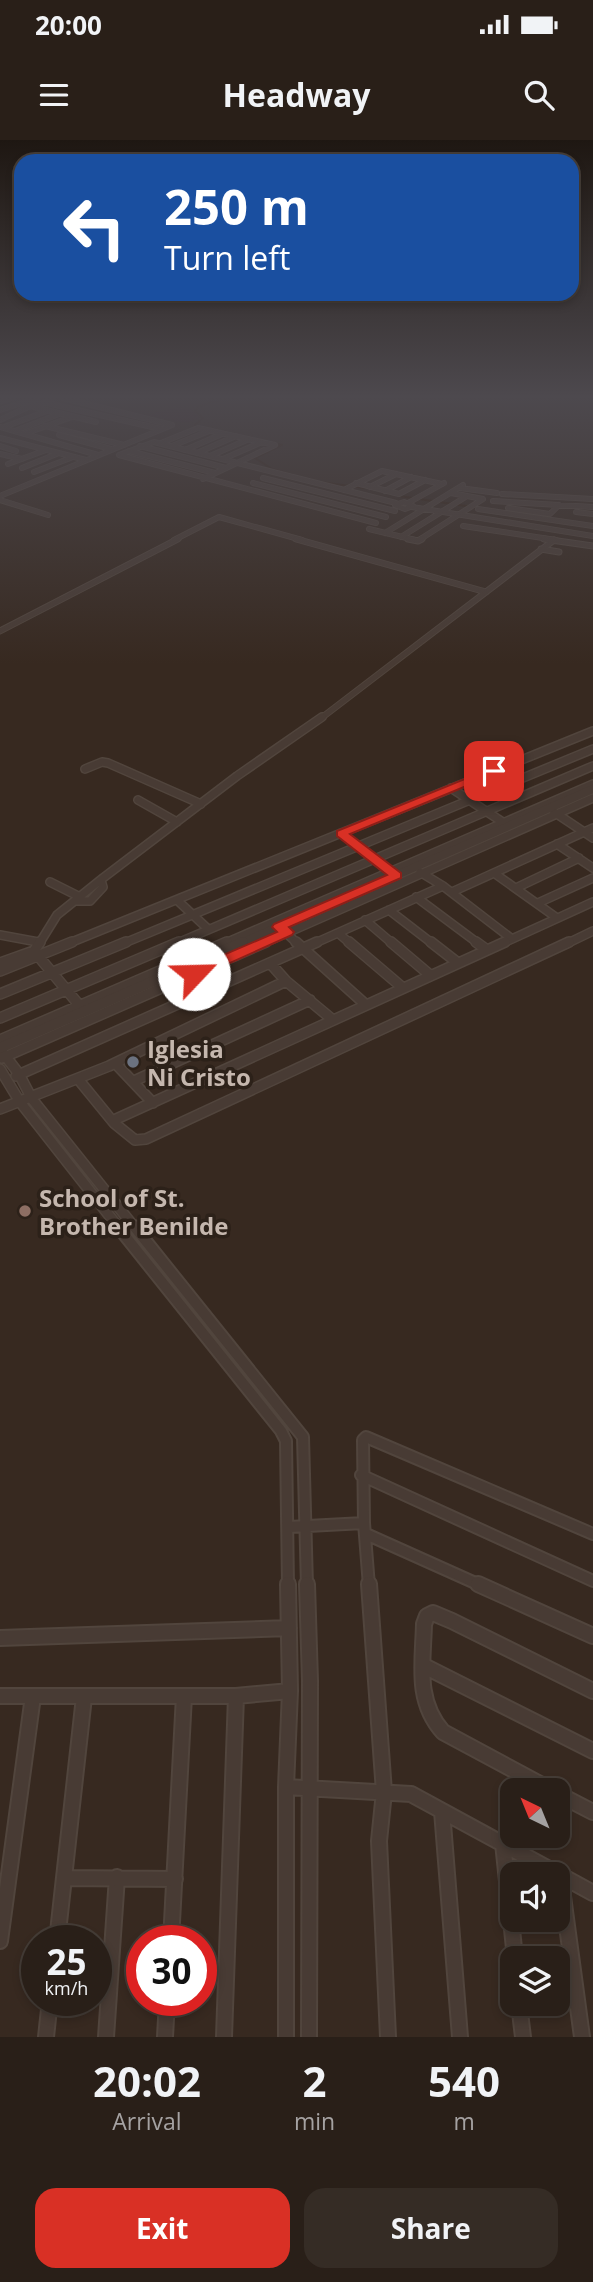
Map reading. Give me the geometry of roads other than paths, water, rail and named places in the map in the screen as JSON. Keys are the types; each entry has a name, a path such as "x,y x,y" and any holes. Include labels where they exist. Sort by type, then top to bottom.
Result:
{"street":[{"path":"0,498 26,487"},
{"path":"236,487 310,506 372,526 385,533 420,541 483,499 451,493"},
{"path":"270,487 386,517"},
{"path":"297,487 397,508"},
{"path":"330,487 397,508"},
{"path":"310,506 351,487"},
{"path":"366,487 401,494 414,487"},
{"path":"385,491 393,487"},
{"path":"372,526 397,508 437,487"},
{"path":"385,533 461,487 499,494 593,499"},
{"path":"401,537 467,496"},
{"path":"0,498 48,515"},
{"path":"50,882 78,899 90,901 103,887 101,880 177,821 300,734 555,540 584,498"},
{"path":"559,505 550,514 490,505 492,501 593,506"},
{"path":"412,502 423,510 593,536"},
{"path":"520,510 526,503"},
{"path":"473,508 593,526"},
{"path":"576,512 593,514"},
{"path":"0,631 219,517 486,592"},
{"path":"463,526 593,546"},
{"path":"541,549 559,552"},
{"path":"0,963 36,953 177,900 593,731"},
{"path":"581,736 593,742"},
{"path":"0,994 593,748"},
{"path":"86,769 102,762 108,763 201,804"},
{"path":"0,1018 593,766"},
{"path":"0,1040 392,874 593,784"},
{"path":"451,789 504,823"},
{"path":"283,930 392,874 414,868 593,789"},
{"path":"286,2037 289,1527 287,1454 281,1431 202,1334 26,1100 1,1053 283,930 423,874 593,798"},
{"path":"138,800 177,821"},
{"path":"548,808 593,838"},
{"path":"452,892 593,828"},
{"path":"341,833 392,874"},
{"path":"557,844 593,868"},
{"path":"516,888 579,858"},
{"path":"414,868 452,892 512,939"},
{"path":"494,873 557,918"},
{"path":"538,903 593,877"},
{"path":"14,1077 443,886"},
{"path":"416,897 487,950"},
{"path":"78,899 57,915 38,942 36,953 80,1006"},
{"path":"177,900 208,929"},
{"path":"114,1120 593,902"},
{"path":"390,910 458,963"},
{"path":"365,920 430,975"},
{"path":"283,930 365,1004"},
{"path":"78,1079 107,1116 132,1139 146,1139 593,931"},
{"path":"338,933 403,988"},
{"path":"0,935 38,942"},
{"path":"0,971 36,953"},
{"path":"270,963 286,981 332,1020"},
{"path":"0,1109 115,1063 286,981"},
{"path":"134,1081 310,1000"},
{"path":"115,1063 153,1103"},
{"path":"0,1069 14,1077"},
{"path":"26,1100 303,1437 310,1786 309,2037"},
{"path":"202,1334 214,1327"},
{"path":"388,2037 379,1841 384,1792 361,1475 362,1446 366,1437 593,1534"},
{"path":"361,1475 593,1581"},
{"path":"289,1527 365,1529 593,1636"},
{"path":"529,1778 443,1732 431,1722 422,1695 424,1624 427,1616 433,1613 593,1691"},
{"path":"0,1638 289,1628"},
{"path":"424,1666 593,1751"},
{"path":"0,1696 236,1696 289,1691"},
{"path":"0,1941 33,1696"},
{"path":"172,1925 184,1696"},
{"path":"224,2037 236,1696"},
{"path":"59,1925 83,1697"},
{"path":"286,1787 310,1786 411,1794 500,1842"},
{"path":"570,1800 593,1812"},
{"path":"442,1811 460,2037"},
{"path":"503,1848 513,1946"},
{"path":"511,1848 538,1862"},
{"path":"106,2037 117,1877"},
{"path":"64,1878 175,1879"},
{"path":"570,1880 593,1893"},
{"path":"568,1932 582,2037"},
{"path":"46,2037 48,2016"},
{"path":"165,2037 166,2016"},
{"path":"520,2016 523,2037"}],"waterway":[{"path":"354,487 365,488"},
{"path":"399,496 479,508"}],"place":[{"name":"Iglesia Ni Cristo","path":"133,1062"},
{"name":"School of St. Brother Benilde","path":"25,1211"}]}
